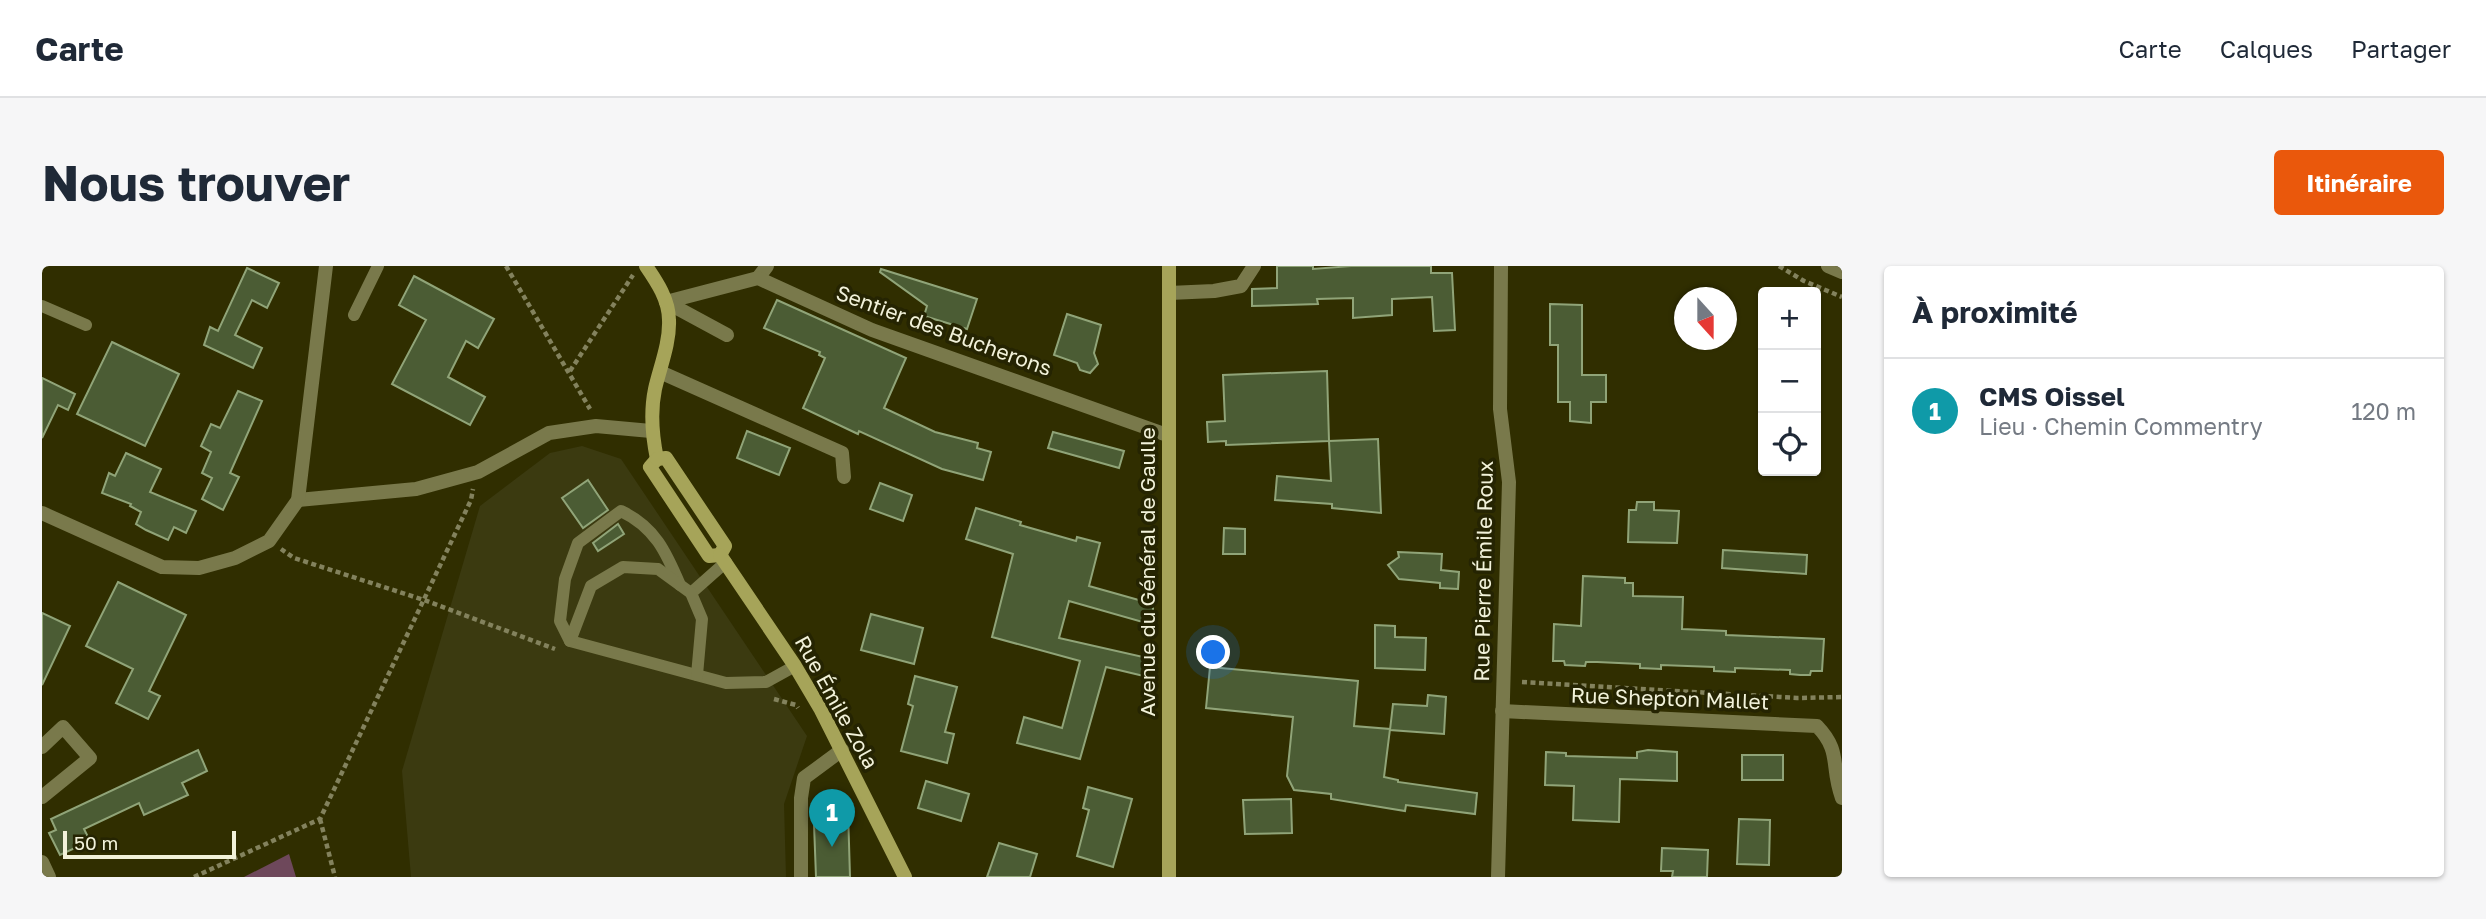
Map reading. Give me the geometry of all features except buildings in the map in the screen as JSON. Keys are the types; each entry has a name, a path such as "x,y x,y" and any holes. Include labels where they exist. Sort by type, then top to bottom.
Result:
{"main road":[{"name":"Rue Émile Zola","path":"646,266 657,282 670,319 655,392 651,431 657,459 666,458 725,547 723,559 795,666 821,710 905,877"},
{"name":"Avenue du Général de Gaulle","path":"1169,266 1169,877"}],"street":[{"path":"42,513 162,567 199,568 235,558 269,541 298,500 326,266"},
{"path":"1169,293 1214,292 1241,286 1254,266"},
{"name":"Rue Pierre Émile Roux","path":"1498,877 1509,482 1500,409 1501,266"},
{"path":"1828,266 1842,272"},
{"name":"Sentier des Bucherons","path":"666,302 762,272 872,330 1167,435"},
{"path":"666,302 727,335"},
{"path":"660,372 842,453 844,477"},
{"path":"298,500 416,489 478,472 549,433 596,426 651,431"},
{"name":"Rue Shepton Mallet","path":"1502,711 1817,726 1834,734 1842,798"},
{"path":"42,747 64,727 90,758 42,797"},
{"path":"801,877 801,798 804,778 842,750"},
{"path":"42,862 49,877"}],"lane":[{"path":"354,315 378,266"},
{"path":"42,306 86,325"},
{"path":"697,675 702,619 663,546 637,518 621,511 578,542 565,579 559,621 570,641 726,683 766,682 795,666"},
{"path":"686,589 723,559"},
{"path":"570,641 591,586 623,567 658,569 686,589"}],"path":[{"path":"506,266 592,412"},
{"path":"569,371 639,266"},
{"path":"1779,266 1804,281 1842,297"},
{"path":"194,877 320,819 471,500 478,472"},
{"path":"269,541 294,558 424,600 558,650"},
{"path":"1503,681 1797,698 1842,697"},
{"path":"767,699 779,698 796,705 805,718 821,710"},
{"path":"320,819 335,877"}],"shaded area":[{"path":"582,446 621,459 807,736 784,804 786,877 411,877 402,771 480,506 550,453"},
{"path":"289,854 296,877 244,877"}],"place":[{"name":"CMS Oissel","path":"832,847"}]}
